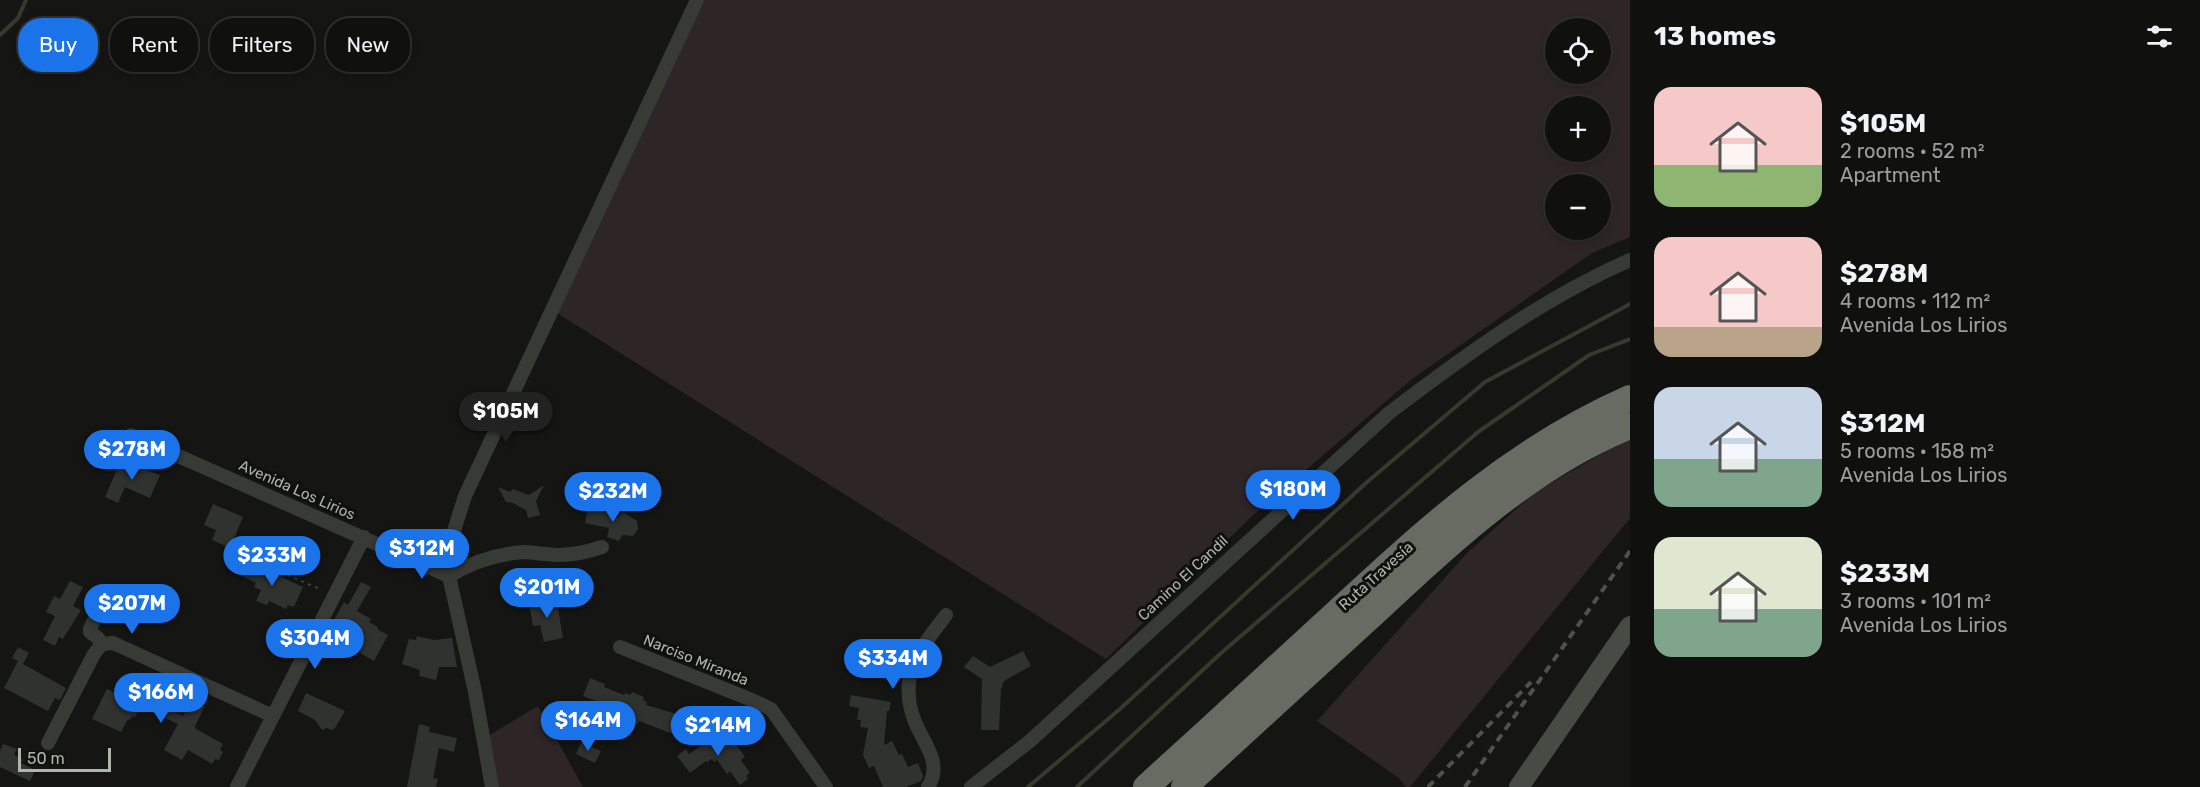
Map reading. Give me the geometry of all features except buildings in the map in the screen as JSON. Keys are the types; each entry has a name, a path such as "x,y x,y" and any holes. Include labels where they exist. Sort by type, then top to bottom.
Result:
{"highway":[{"name":"Ruta Travesía","path":"1146,787 1372,580 1474,491 1537,447 1630,398"},
{"name":"Ruta Travesía","path":"1184,787 1434,557 1495,505 1568,455 1630,426"}],"main road":[{"path":"1519,787 1630,626"}],"street":[{"path":"492,787 475,692 446,556 465,496 697,0"},
{"name":"Camino El Candil","path":"971,787 1038,733 1389,413 1446,371 1541,307 1586,281 1630,260"},
{"name":"Avenida Los Lirios","path":"131,435 449,576"},
{"path":"237,787 364,537"},
{"path":"449,576 469,565 508,554 525,552 549,555 577,554 602,547"},
{"path":"102,645 90,629 105,597"},
{"path":"928,787 933,776 934,763 912,714 909,685 913,664 946,615"},
{"path":"48,743 94,654 102,645 112,644 148,658 273,716"},
{"name":"Narciso Miranda","path":"620,647 771,709 826,787"}],"path":[{"path":"253,560 324,591"}],"shaded area":[{"path":"702,0 1630,0 1630,237 1592,253 1412,379 1250,518 1106,659 557,313"},
{"path":"1630,440 1630,518 1410,787 1406,787 1399,778 1317,721 1467,553 1534,493 1616,445"},
{"path":"538,706 583,787 498,787 488,736"}],"waterway":[{"path":"0,35 18,18 26,0"},
{"path":"1028,787 1120,709 1366,483 1485,382 1630,304"},
{"path":"1077,787 1220,654 1478,432 1589,355 1630,339"}],"railway":[{"path":"1465,787 1630,551"},
{"path":"1428,787 1531,682"}]}
